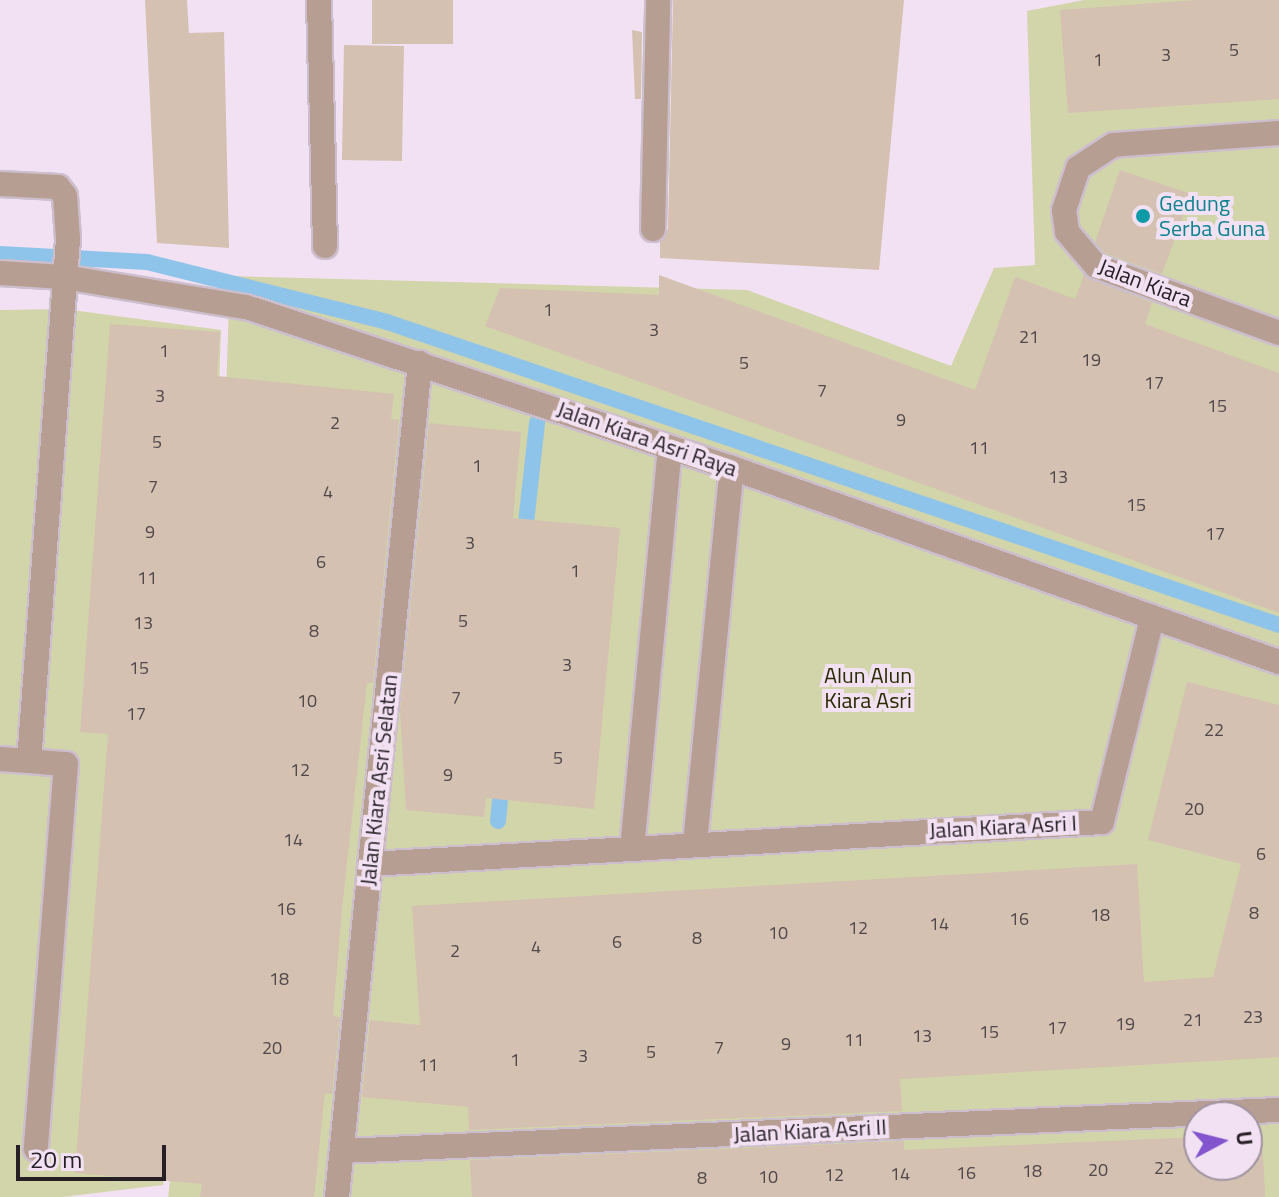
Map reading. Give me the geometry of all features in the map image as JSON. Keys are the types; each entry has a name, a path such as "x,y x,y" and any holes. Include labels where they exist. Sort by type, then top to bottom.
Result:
{"street":[{"path":"319,0 325,246"},
{"path":"653,229 658,0"},
{"name":"Jalan Kiara","path":"1279,133 1113,145 1078,168 1067,187 1067,232 1096,266 1279,333"},
{"path":"0,184 58,187 65,196 68,239 29,761"},
{"name":"Jalan Kiara Asri Raya","path":"0,273 64,277 246,307 732,468 1279,662"},
{"name":"Jalan Kiara Asri Selatan","path":"337,1197 420,363"},
{"path":"632,849 670,448"},
{"path":"695,843 732,468"},
{"name":"Jalan Kiara Asri I","path":"370,864 1102,822 1152,619"},
{"path":"0,759 66,764 36,1149"},
{"name":"Jalan Kiara Asri II","path":"342,1151 1279,1110"}],"green space":[{"name":"Alun Alun Kiara Asri","path":"1084,0 1279,0 1279,1197 168,1197 210,858 230,276 747,290 951,366 994,268 1035,265 1027,11"},
{"path":"64,309 221,330 203,857 163,1185 62,1197 0,1197 0,310"}],"building":[{"path":"145,0 187,0 189,33 224,32 229,248 157,243"},
{"path":"372,0 453,0 453,44 372,44"},
{"path":"673,0 904,0 879,270 660,258 660,242 668,229"},
{"path":"1196,0 1279,0 1279,99 1068,113 1060,10"},
{"path":"632,30 642,32 641,99 635,99"},
{"path":"344,45 404,46 402,161 342,160"},
{"name":"Gedung Serba Guna","path":"1120,170 1191,194 1162,274 1105,253 1095,242"},
{"path":"659,275 975,390 1015,277 1075,299 1084,275 1152,303 1145,324 1279,373 1279,613 485,326 500,288 659,295"},
{"path":"110,324 220,332 217,376 394,394 391,419 399,420 373,683 367,683 342,909 333,1016 340,1017 332,1094 325,1093 314,1197 200,1197 202,1184 75,1173 108,734 80,732"},
{"path":"429,423 521,432 513,518 620,528 594,809 486,798 484,817 406,810 400,711"},
{"path":"1187,682 1279,705 1279,1057 900,1079 902,1111 469,1130 468,1107 362,1097 370,1020 420,1025 412,906 1137,864 1144,982 1213,977 1241,864 1148,840"},
{"path":"1183,1138 1183,1181 1263,1181 1263,1155 1265,1197 472,1197 470,1160 904,1141 904,1150"}],"waterway":[{"path":"0,254 147,262 387,322 1279,625"},
{"path":"524,541 537,423"},
{"path":"498,821 502,779"}],"place":[{"name":"Gedung Serba Guna","path":"1143,216"}]}
